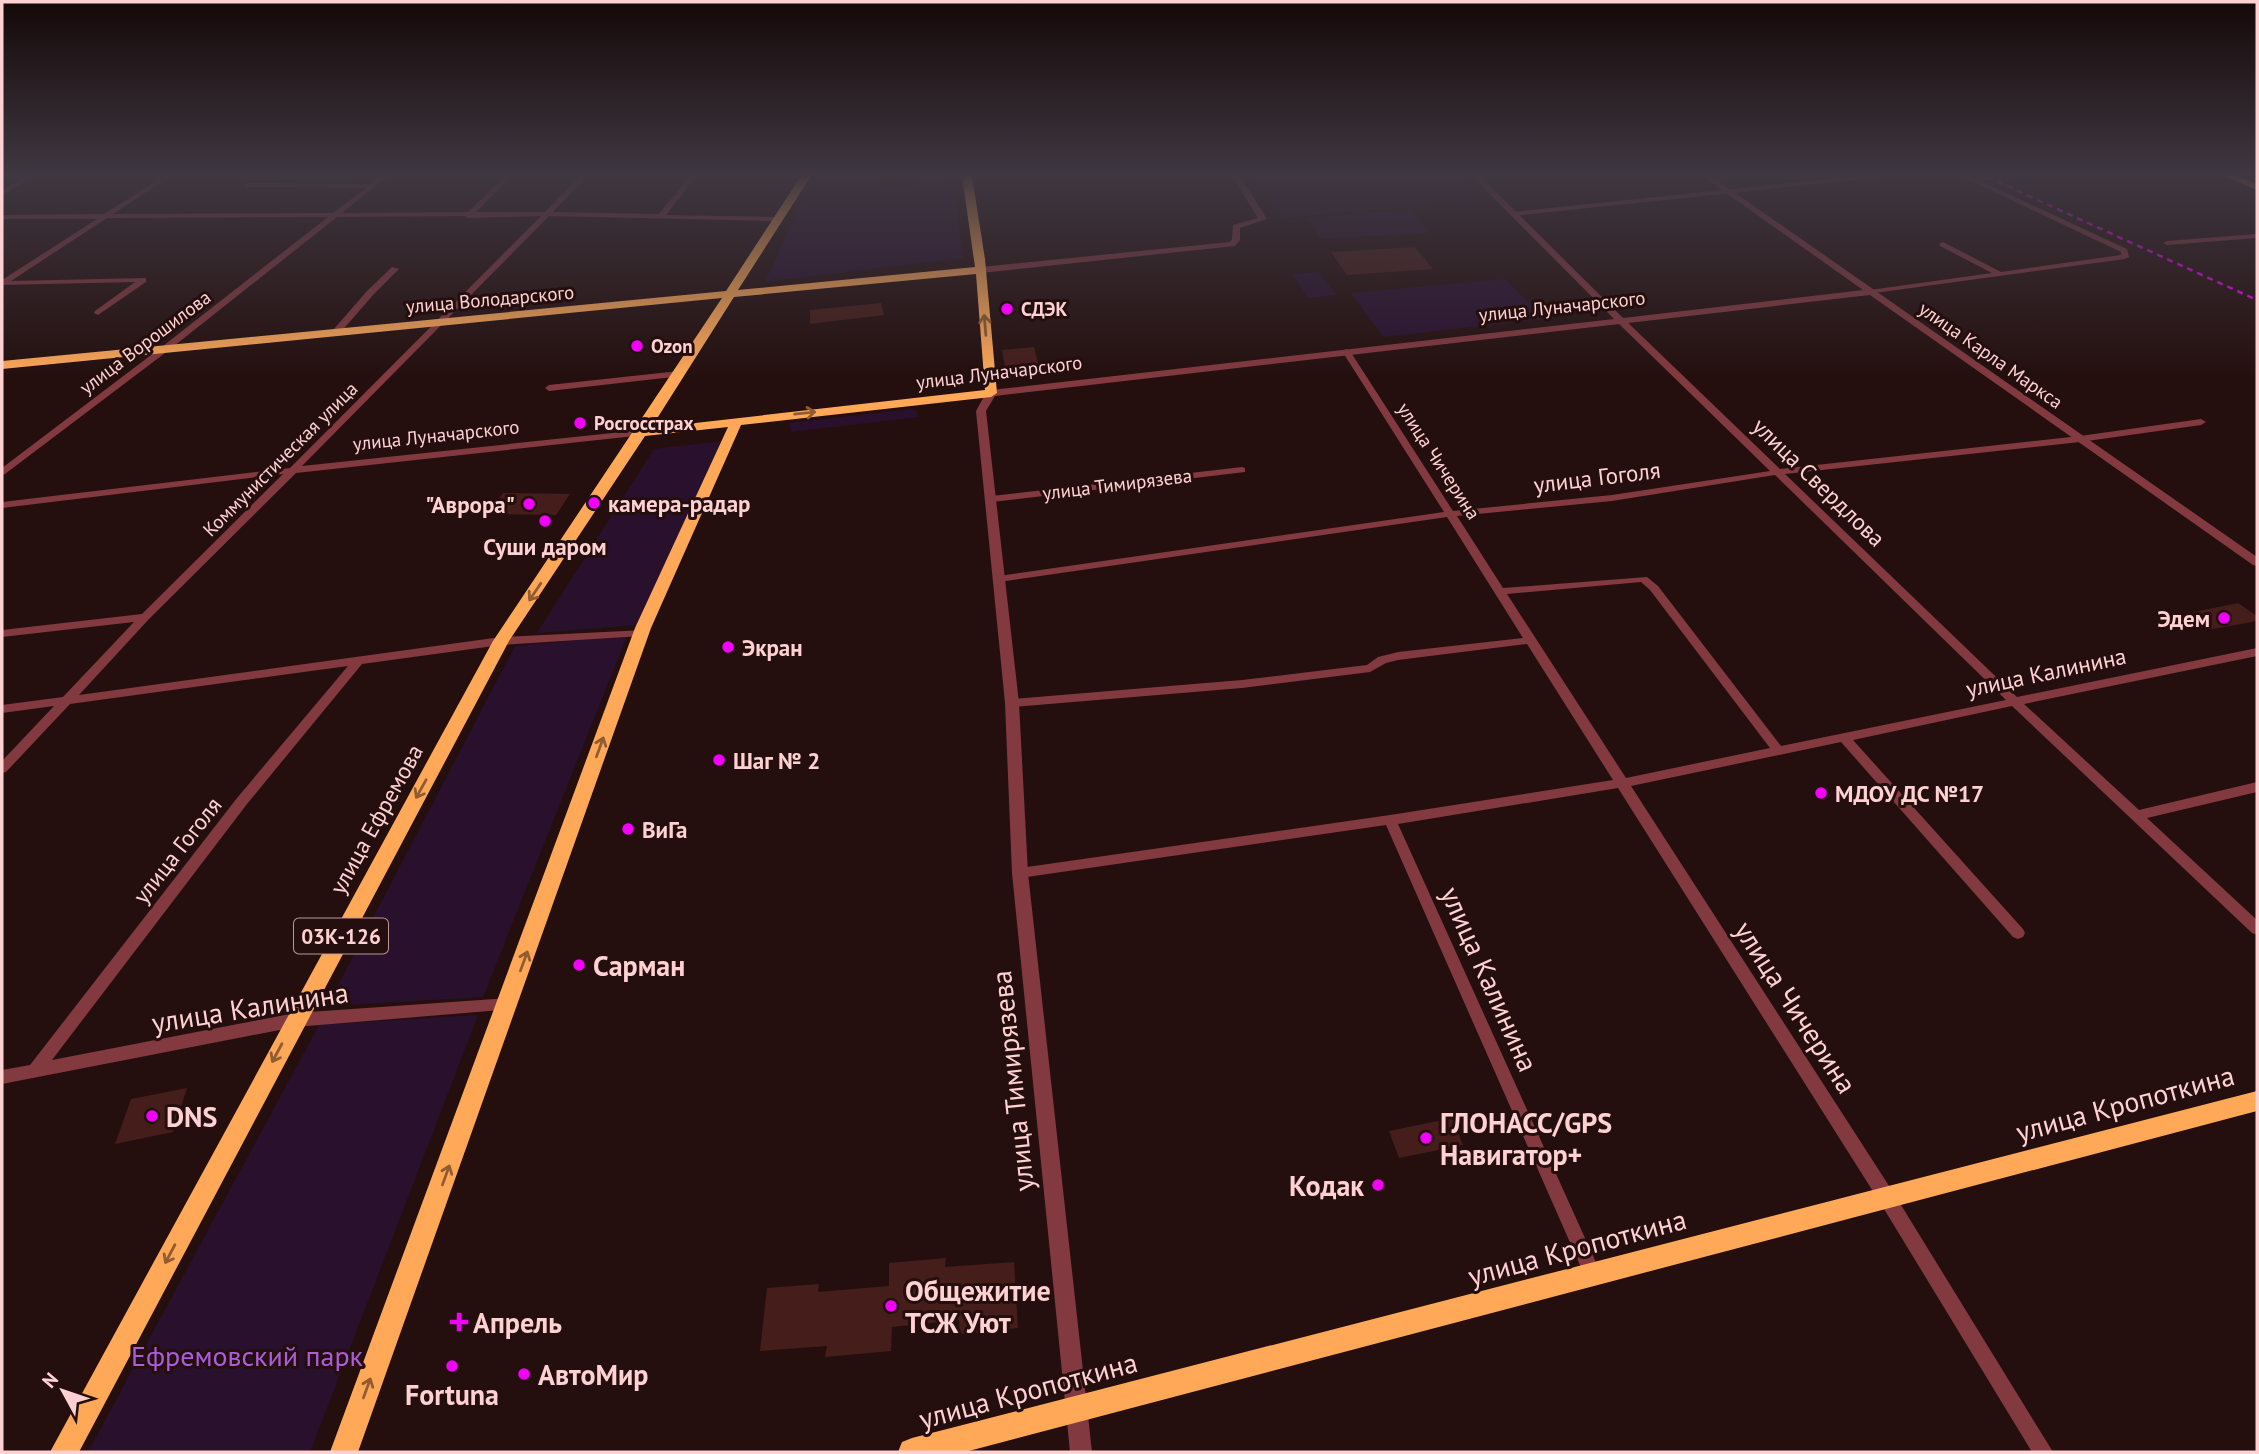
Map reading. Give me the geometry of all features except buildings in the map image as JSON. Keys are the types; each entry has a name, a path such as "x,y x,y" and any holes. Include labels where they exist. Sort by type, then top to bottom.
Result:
{"main road":[{"name":"улица Ефремова","path":"64,1452 501,641 680,374 760,244"},
{"path":"977,244 991,393"},
{"name":"улица Володарского","path":"2,365 981,270"},
{"name":"улица Луначарского","path":"641,433 991,393"},
{"path":"344,1452 509,1004 641,632 737,421"},
{"name":"улица Кропоткина","path":"912,1452 2257,1101"}],"street":[{"path":"2,283 61,244"},
{"name":"улица Ворошилова","path":"2,472 299,244"},
{"name":"Коммунистическая улица","path":"2,769 145,617 518,244"},
{"name":"улица Володарского","path":"981,270 1232,244"},
{"name":"улица Свердлова","path":"1542,244 2015,702 2138,814 2257,929"},
{"name":"улица Карла Маркса","path":"1802,244 2257,562"},
{"path":"1943,244 2001,276"},
{"name":"улица Луначарского","path":"991,393 1870,292 2120,260 2125,257 2124,251 2109,244"},
{"name":"улица Володарского","path":"337,331 395,269"},
{"path":"2,283 143,280 98,313"},
{"name":"улица Чичерина","path":"1346,351 1886,1198 2043,1452"},
{"path":"550,388 680,374"},
{"name":"улица Тимирязева","path":"991,393 981,411 1012,703 1020,873 1081,1452"},
{"name":"улица Гоголя","path":"999,579 1450,514 1612,498 1779,472 2080,439 2201,422"},
{"name":"улица Луначарского","path":"2,505 641,433"},
{"name":"улица Тимирязева","path":"992,499 1242,470"},
{"path":"1502,592 1643,579 1654,588 1778,750"},
{"path":"2,633 145,617"},
{"path":"2,709 501,641 641,632"},
{"path":"1012,703 1268,681 1370,668 1398,656 1532,639"},
{"name":"улица Калинина","path":"1020,873 1390,821 1622,783 2257,652"},
{"name":"улица Гоголя","path":"36,1070 242,801 358,661"},
{"path":"1843,737 2018,933"},
{"path":"2138,814 2257,787"},
{"name":"улица Калинина","path":"1390,821 1593,1275"},
{"name":"улица Калинина","path":"2,1077 295,1020 509,1004"}],"green space":[{"path":"782,244 961,244 963,258 765,282"},
{"path":"1319,272 1336,295 1308,298 1292,274"},
{"path":"1505,279 1545,319 1383,337 1351,293"},
{"path":"912,409 918,417 791,432 789,423"},
{"path":"721,441 638,625 537,633 654,449"},
{"path":"627,636 483,997 327,1006 515,646"},
{"name":"Ефремовский парк","path":"478,1015 310,1452 88,1452 319,1025"}],"railway":[{"path":"2134,244 2257,300"}],"place":[{"name":"СДЭК","path":"1007,309"},
{"name":"Ozon","path":"637,346"},
{"name":"Росгосстрах","path":"580,423"},
{"name":"камера-радар","path":"594,503"},
{"name":"\"Аврора\"","path":"529,504"},
{"name":"Суши даром","path":"545,521"},
{"name":"Эдем","path":"2224,618"},
{"name":"Экран","path":"728,647"},
{"name":"Шаг № 2","path":"719,760"},
{"name":"МДОУ ДС №17","path":"1821,793"},
{"name":"ВиГа","path":"628,829"},
{"name":"Сарман","path":"579,965"},
{"name":"DNS","path":"152,1116"},
{"name":"ГЛОНАСС/GPS Навигатор+","path":"1426,1138"},
{"name":"Кодак","path":"1378,1185"},
{"name":"Общежитие ТСЖ Уют","path":"891,1306"},
{"name":"Апрель","path":"459,1322"},
{"name":"Fortuna","path":"452,1366"},
{"name":"АвтоМир","path":"524,1374"}]}
